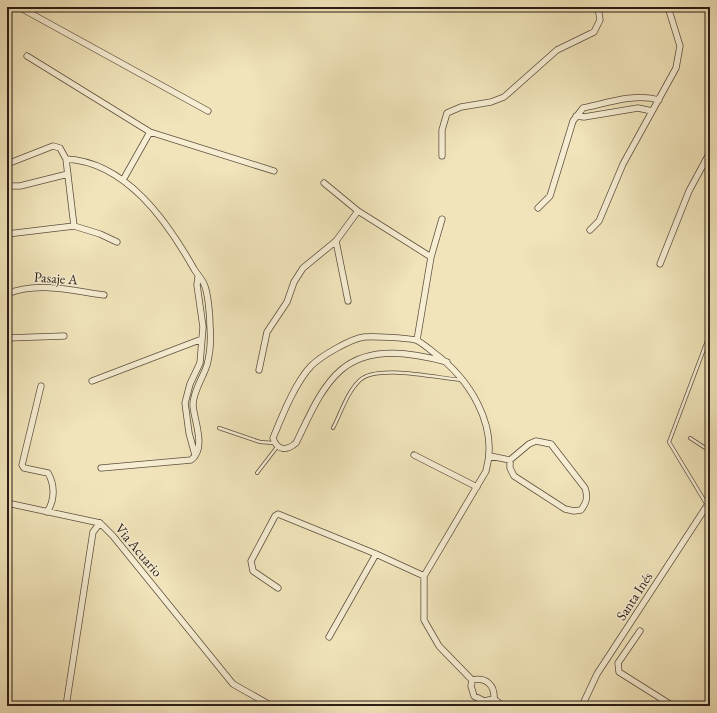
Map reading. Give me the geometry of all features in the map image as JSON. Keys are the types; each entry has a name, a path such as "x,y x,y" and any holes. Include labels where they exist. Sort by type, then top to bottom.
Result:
{"street":[{"path":"19,7 208,111"},
{"path":"442,156 442,130 447,113 460,106 491,102 504,97 557,50 594,32 600,20 598,7"},
{"path":"590,230 599,222 622,164 676,68 680,46 668,7"},
{"path":"27,56 150,132 274,171"},
{"path":"538,208 550,196 576,116 583,108 637,98 659,100"},
{"path":"576,116 584,117 638,108 652,111"},
{"path":"123,180 150,132"},
{"path":"7,164 52,146 60,148 66,159 74,226"},
{"path":"660,264 689,192 710,152"},
{"path":"66,159 83,160 94,164 123,180 138,193 162,220 180,244 198,277 204,284 210,327 207,365 193,404 199,445 196,455 191,460 101,468"},
{"path":"8,185 20,186 68,174"},
{"path":"324,183 358,211 430,257"},
{"path":"259,370 267,332 287,302 294,282 304,268 336,241 358,211"},
{"path":"417,340 430,257 442,219"},
{"path":"7,234 74,226 100,234 117,242"},
{"path":"336,241 348,301"},
{"path":"196,455 190,440 185,404 190,384 200,363 202,339 198,277"},
{"name":"Pasaje A","path":"7,294 29,288 51,288 104,294"},
{"path":"7,338 64,336"},
{"path":"446,362 420,354 393,353 365,357 341,370 328,385 296,443 291,448 281,449 276,445 273,438 290,398 311,366 336,349 364,337 417,340 446,362 464,380 486,424 490,456 486,471 424,576 424,620 439,646 472,680 482,680 491,685 495,694 494,699"},
{"path":"92,381 202,339"},
{"path":"41,386 22,465 24,468 48,474 52,480 54,487 47,512"},
{"path":"544,442 551,444 585,488 587,496 586,502 581,510 574,511 565,509 514,476 510,468 510,460 529,444 544,442"},
{"path":"414,455 477,487"},
{"path":"490,456 510,460"},
{"path":"7,503 83,521 100,523"},
{"name":"Santa Inés","path":"582,706 597,674 709,503"},
{"path":"278,588 253,571 251,561 274,516 278,514 376,554 424,576"},
{"name":"Via Acuario","path":"66,706 93,532 100,523 113,536 233,684 272,706"},
{"path":"329,638 376,554"},
{"path":"640,631 618,663 619,672 673,706"},
{"path":"472,680 471,686 474,696 484,701 494,699 503,706"}],"lane":[{"path":"709,503 669,442 710,333"},
{"path":"333,428 349,395 360,381 369,374 393,373 464,380"},
{"path":"219,428 260,442 276,445 257,473"},
{"path":"690,438 710,451"}]}
